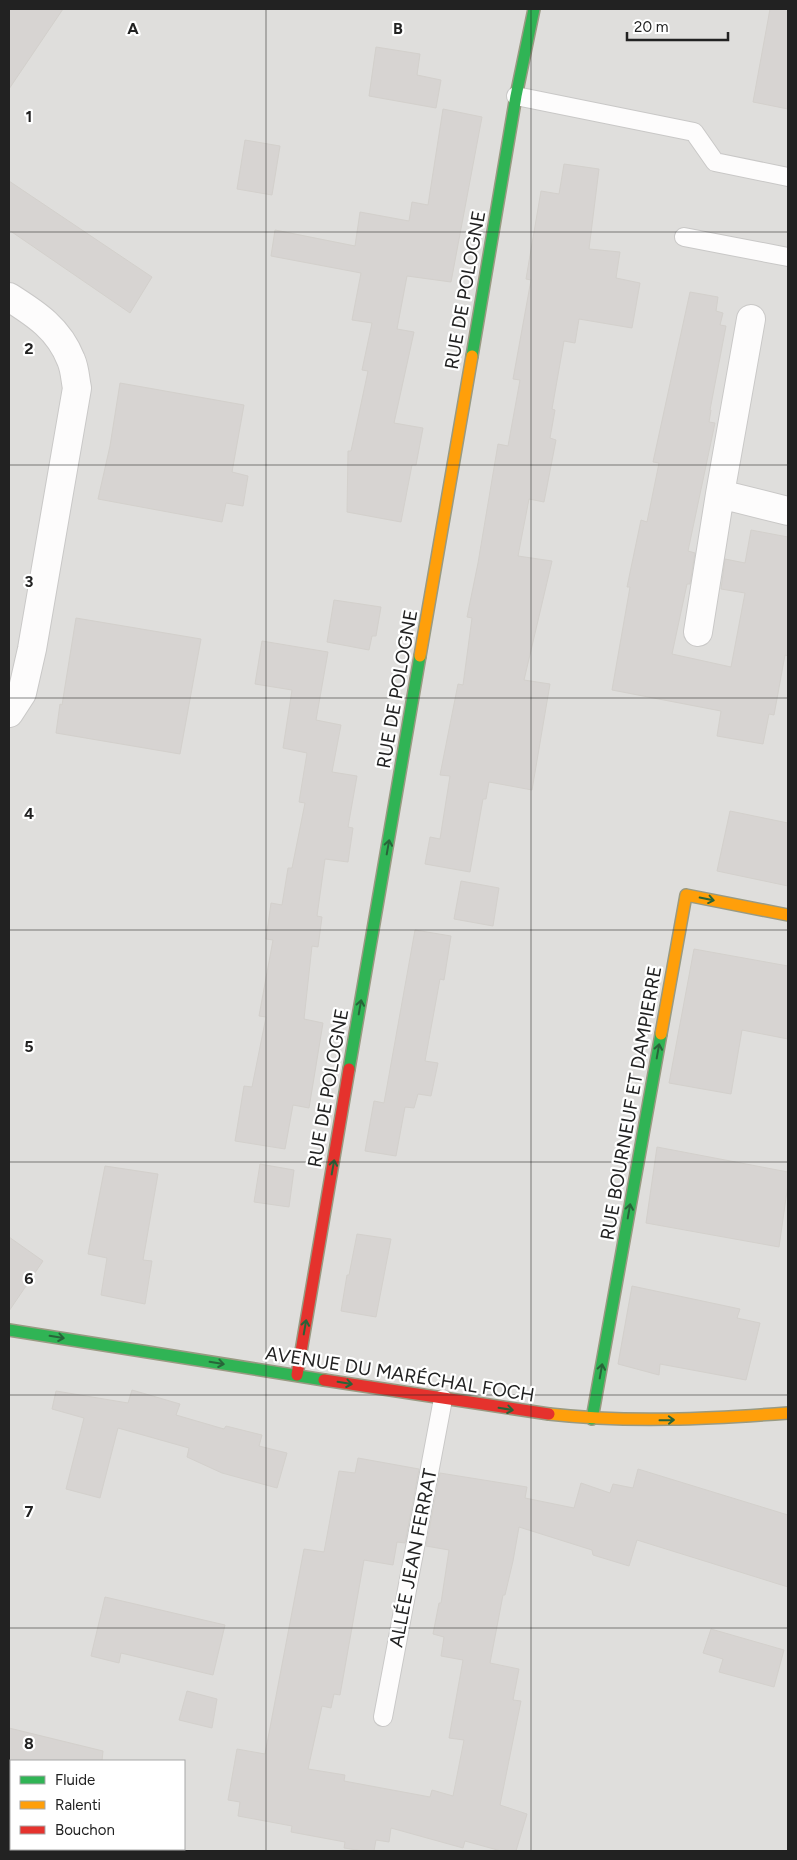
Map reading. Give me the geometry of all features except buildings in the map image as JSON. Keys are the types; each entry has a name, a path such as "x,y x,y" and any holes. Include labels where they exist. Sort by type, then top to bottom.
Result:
{"street":[{"name":"RUE DE POLOGNE","path":"297,1375 516,96 534,9"},
{"path":"9,297 36,314 57,333 72,361 77,388 32,649 22,693 9,713"},
{"path":"698,632 751,319"},
{"path":"720,494 788,511"},
{"name":"RUE BOURNEUF ET DAMPIERRE","path":"592,1419 686,895 788,915"},
{"name":"AVENUE DU MARÉCHAL FOCH","path":"9,1330 519,1411 592,1419 705,1419 788,1413"}],"lane":[{"path":"516,96 694,132 715,162 788,177"},
{"path":"684,237 788,257"},
{"name":"ALLÉE JEAN FERRAT","path":"383,1717 443,1399"}],"shaded area":[{"path":"9,9 788,9 788,1851 9,1851"}],"traffic: fast":[{"path":"472,356 516,96 534,9"},
{"path":"349,1069 420,656"},
{"path":"592,1419 661,1034"},
{"path":"9,1330 324,1380"}],"traffic: slow":[{"path":"420,656 472,356"},
{"path":"661,1034 686,895 788,915"},
{"path":"549,1414 579,1417 668,1419 788,1413"}],"traffic: jam":[{"path":"297,1375 349,1069"},
{"path":"324,1380 549,1414"}]}
